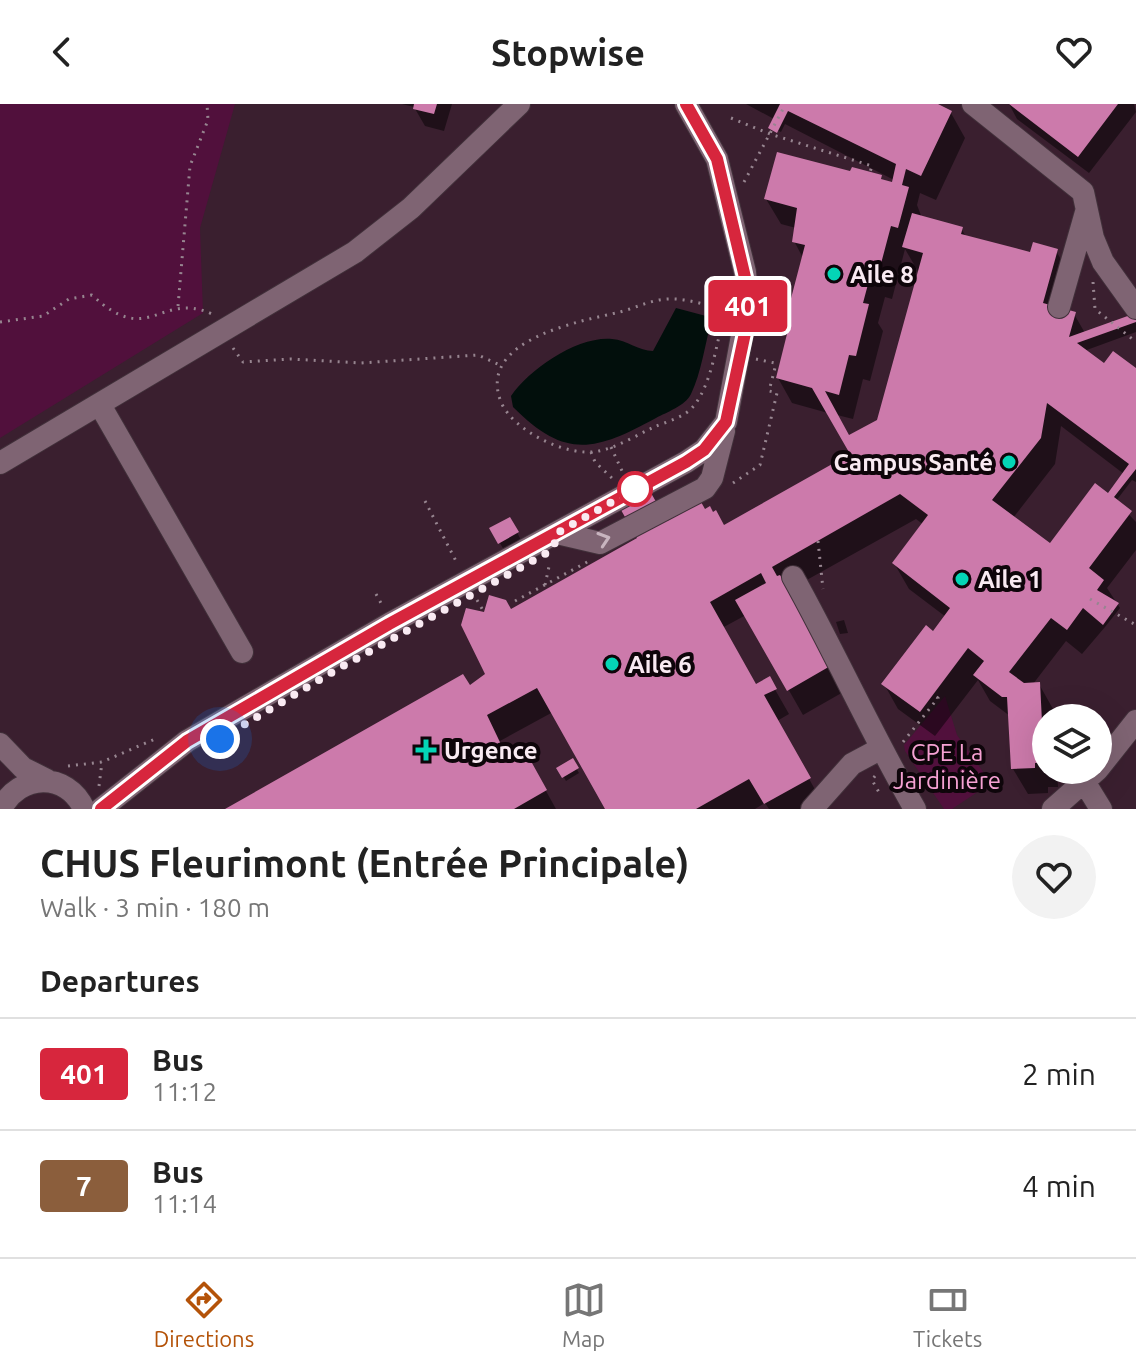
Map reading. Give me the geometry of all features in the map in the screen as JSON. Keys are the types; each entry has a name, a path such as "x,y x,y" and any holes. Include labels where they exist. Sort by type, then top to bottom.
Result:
{"street":[{"path":"0,463 326,271 383,231 519,104"},
{"path":"557,533 600,543 705,488 712,478 726,422 748,303 747,281 709,140 686,104"},
{"path":"973,104 1083,192 1086,212 1103,262 1136,308"},
{"path":"1059,307 1086,212"},
{"path":"100,405 242,652"},
{"path":"101,809 187,741 389,624 475,596 557,533 704,450 726,422"},
{"path":"793,577 842,665 880,749 915,809"},
{"path":"1112,751 1136,721"},
{"path":"0,744 23,768 55,773 84,809"},
{"path":"812,809 852,764 880,749"},
{"path":"1,809 25,784 55,773"},
{"path":"1053,809 1082,784"},
{"path":"1095,784 1101,809"}],"path":[{"path":"178,306 190,166 208,120 207,104"},
{"path":"726,194 740,190 783,109"},
{"path":"731,118 770,134 872,166 870,172"},
{"path":"1093,280 1092,301 1095,309 1136,342"},
{"path":"0,322 43,316 69,299 92,295 119,317 135,321 154,318 178,306 211,312 243,362 291,359 361,363 478,355 502,366"},
{"path":"726,309 704,388 691,409 611,447 591,452 549,443 521,427 508,414 498,393 502,366 525,343 577,320 665,299 726,309 748,303"},
{"path":"611,447 625,477"},
{"path":"591,452 595,462 617,483"},
{"path":"425,501 475,596"},
{"path":"515,601 594,558"},
{"path":"545,585 550,562"},
{"path":"376,594 384,608"},
{"path":"1090,599 1136,625"},
{"path":"55,773 102,762 165,734"}],"shaded area":[{"path":"0,104 1136,104 1136,809 0,809"},
{"path":"676,308 706,316 711,322 700,368 685,402 615,438 582,445 549,436 513,407 511,396 530,375 556,356 584,343 612,339 653,351"}],"green space":[{"path":"0,104 235,104 200,228 203,313 0,438"},
{"name":"CPE La Jardinière","path":"945,696 957,735 991,783 952,809 944,809 904,745"}],"building":[{"path":"414,104 437,104 434,114 413,109"},
{"path":"780,104 938,104 952,111 921,176 906,169 902,185 909,187 898,228 891,226 878,275 871,273 863,303 869,304 856,356 849,355 839,395 825,391 849,435 877,420 923,253 902,247 912,213 963,227 961,234 1030,252 1033,242 1058,249 1043,303 1076,312 1069,337 1136,313 1136,322 1077,343 1104,363 1113,351 1136,368 1136,469 1114,497 1132,511 1089,568 1104,580 1097,590 1119,603 1103,625 1083,608 1067,630 1051,618 1009,672 1024,683 1040,682 1041,704 1032,704 1032,768 1011,769 1007,697 1002,697 973,675 984,661 968,648 920,712 881,684 926,625 933,631 950,608 892,563 928,515 900,494 772,567 777,576 780,575 832,665 787,691 735,600 766,583 761,573 710,602 756,684 770,676 777,689 764,695 811,778 764,804 749,779 696,809 605,809 537,688 487,715 508,759 532,763 547,790 514,809 225,809 463,674 470,685 485,674 461,625 466,608 484,612 489,595 506,600 511,609 637,538 621,510 651,493 667,521 701,502 705,509 710,506 713,512 716,510 724,525 850,454 812,388 776,378 788,330 783,329 805,245 792,242 797,208 764,199 777,152 850,171 852,167 882,175 881,179 892,182 896,164 788,111 777,133 768,128","holes":["1047,403 1129,464 1108,493 1095,483 1050,543 992,500 1041,438"]},
{"path":"1009,104 1118,104 1078,157"},
{"path":"510,517 519,532 498,544 489,528"},
{"path":"573,758 579,768 562,778 556,768"}],"bus line":[{"name":"401","path":"101,809 187,741 389,624 686,462 716,437 726,422 748,319 748,290 717,159 702,127 686,104"}],"place":[{"name":"Aile 8","path":"834,274"},
{"name":"Campus Santé","path":"1009,462"},
{"name":"Aile 1","path":"962,579"},
{"name":"Aile 6","path":"612,664"},
{"name":"Urgence","path":"426,750"}],"route":[{"path":"220,739 336,670 545,554 554,546 557,533 635,489"}]}
